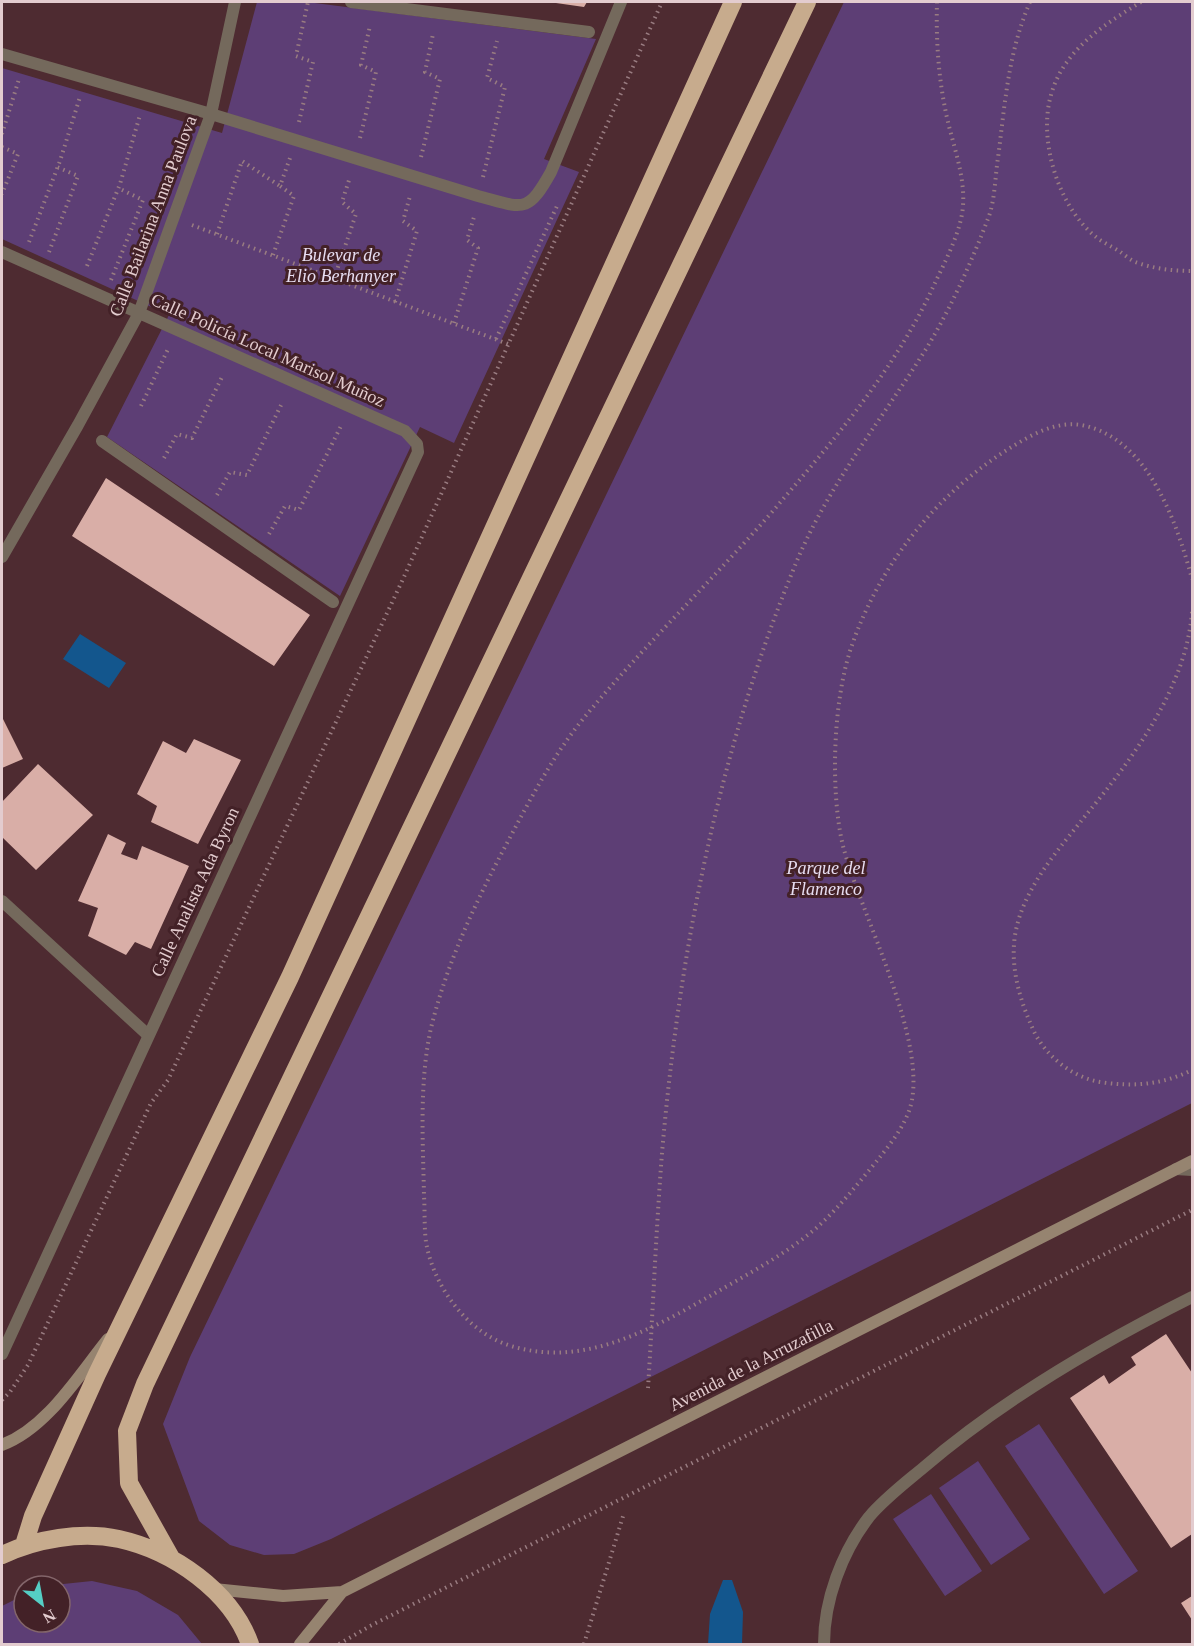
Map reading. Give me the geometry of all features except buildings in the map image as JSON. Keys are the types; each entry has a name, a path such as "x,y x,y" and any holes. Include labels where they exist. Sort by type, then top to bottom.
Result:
{"highway":[{"path":"24,1545 38,1505 125,1317 290,977 733,2"},
{"path":"171,1558 129,1483 127,1431 146,1384 807,2"},
{"path":"2,1555 24,1545 75,1537 118,1539 171,1558 214,1589 245,1629 250,1644"}],"main road":[{"name":"Avenida de la Arruzafilla","path":"214,1589 283,1596 342,1592 1192,1161"},
{"path":"2,1445 14,1441 53,1408 125,1317"},
{"name":"Avenida de la Arruzafilla","path":"300,1644 342,1592"}],"street":[{"name":"Calle Bailarina Anna Paulova","path":"2,556 50,475 139,313 211,114 235,2"},
{"path":"351,2 589,32"},
{"path":"2,54 211,114 515,206 532,201 551,172 621,2"},
{"name":"Calle Policía Local Marisol Muñoz","path":"2,252 405,431 417,444"},
{"path":"102,441 333,602"},
{"name":"Calle Analista Ada Byron","path":"2,1354 415,462 417,444"},
{"path":"2,901 148,1035"},
{"name":"Avenida de la Arruzafilla","path":"1176,1170 1192,1170"},
{"path":"824,1644 832,1589 849,1547 870,1516 897,1489 957,1438 1067,1366 1192,1297"}],"path":[{"path":"280,186 295,141 313,62 296,56 308,2"},
{"path":"2,1400 28,1365 151,1103 168,1080 403,579 662,2"},
{"path":"937,2 937,46 943,99 962,179 962,216 936,281 911,333 821,456 751,537 630,664 581,721 533,793 485,883 448,969 430,1034 423,1095 426,1242 436,1279 463,1315 497,1341 534,1352 567,1352 613,1344 652,1328 722,1289 809,1234 842,1204 891,1143 908,1113 914,1087 903,1016 842,843 836,782 836,729 848,655 872,598 903,547 936,506 982,465 1028,436 1056,425 1083,425 1109,436 1135,457 1158,490 1183,547 1192,579"},
{"path":"648,1388 662,1151 677,1032 695,911 725,778 757,671 794,567 837,481 927,346 991,212 1005,81 1018,29 1030,2"},
{"path":"1141,2 1098,28 1068,60 1051,94 1046,129 1053,168 1068,203 1094,236 1136,262 1170,271 1192,271"},
{"path":"334,279 356,214 342,202 356,159 376,72 361,65 375,4"},
{"path":"395,302 417,231 403,221 440,79 425,72 437,12"},
{"path":"454,323 478,248 467,240 505,87 487,78 502,21"},
{"path":"2,135 19,78"},
{"path":"27,246 57,167 80,96"},
{"path":"79,286 118,188 140,114"},
{"path":"2,147 18,154 2,194"},
{"path":"217,234 242,161 294,196 273,255"},
{"path":"48,255 78,176 57,167"},
{"path":"110,282 142,200 118,188"},
{"path":"496,339 560,200"},
{"path":"175,218 508,344"},
{"path":"141,406 177,330"},
{"path":"154,478 177,434 192,438 223,375"},
{"path":"206,514 230,472 247,475 283,401"},
{"path":"259,550 285,506 299,510 341,426"},
{"path":"1192,612 1191,625 1176,676 1150,728 1106,791 1056,852 1030,892 1016,930 1014,959 1020,1000 1037,1040 1061,1065 1094,1081 1128,1086 1171,1080 1192,1070"},
{"path":"339,1644 370,1626 1192,1210"},
{"path":"584,1644 624,1513"}],"green space":[{"name":"Bulevar de Elio Berhanyer","path":"257,2 307,2 596,39 544,159 579,172 454,443 420,427 340,596 107,437 169,315 2,239 2,68 222,133"},
{"name":"Parque del Flamenco","path":"844,2 1192,2 1192,1103 331,1539 294,1554 264,1555 230,1545 199,1521 163,1424 190,1357"},
{"path":"1039,1424 1138,1571 1104,1594 1005,1446"},
{"path":"978,1461 1030,1539 991,1565 939,1488"},
{"path":"931,1494 982,1571 945,1596 893,1519"},
{"path":"92,1581 137,1591 178,1615 202,1644 2,1644 2,1606 12,1601 12,1634 72,1634 72,1583"}],"water":[{"path":"80,634 126,663 109,688 63,659"},
{"path":"723,1580 732,1580 743,1612 742,1644 708,1644 710,1614"}]}
